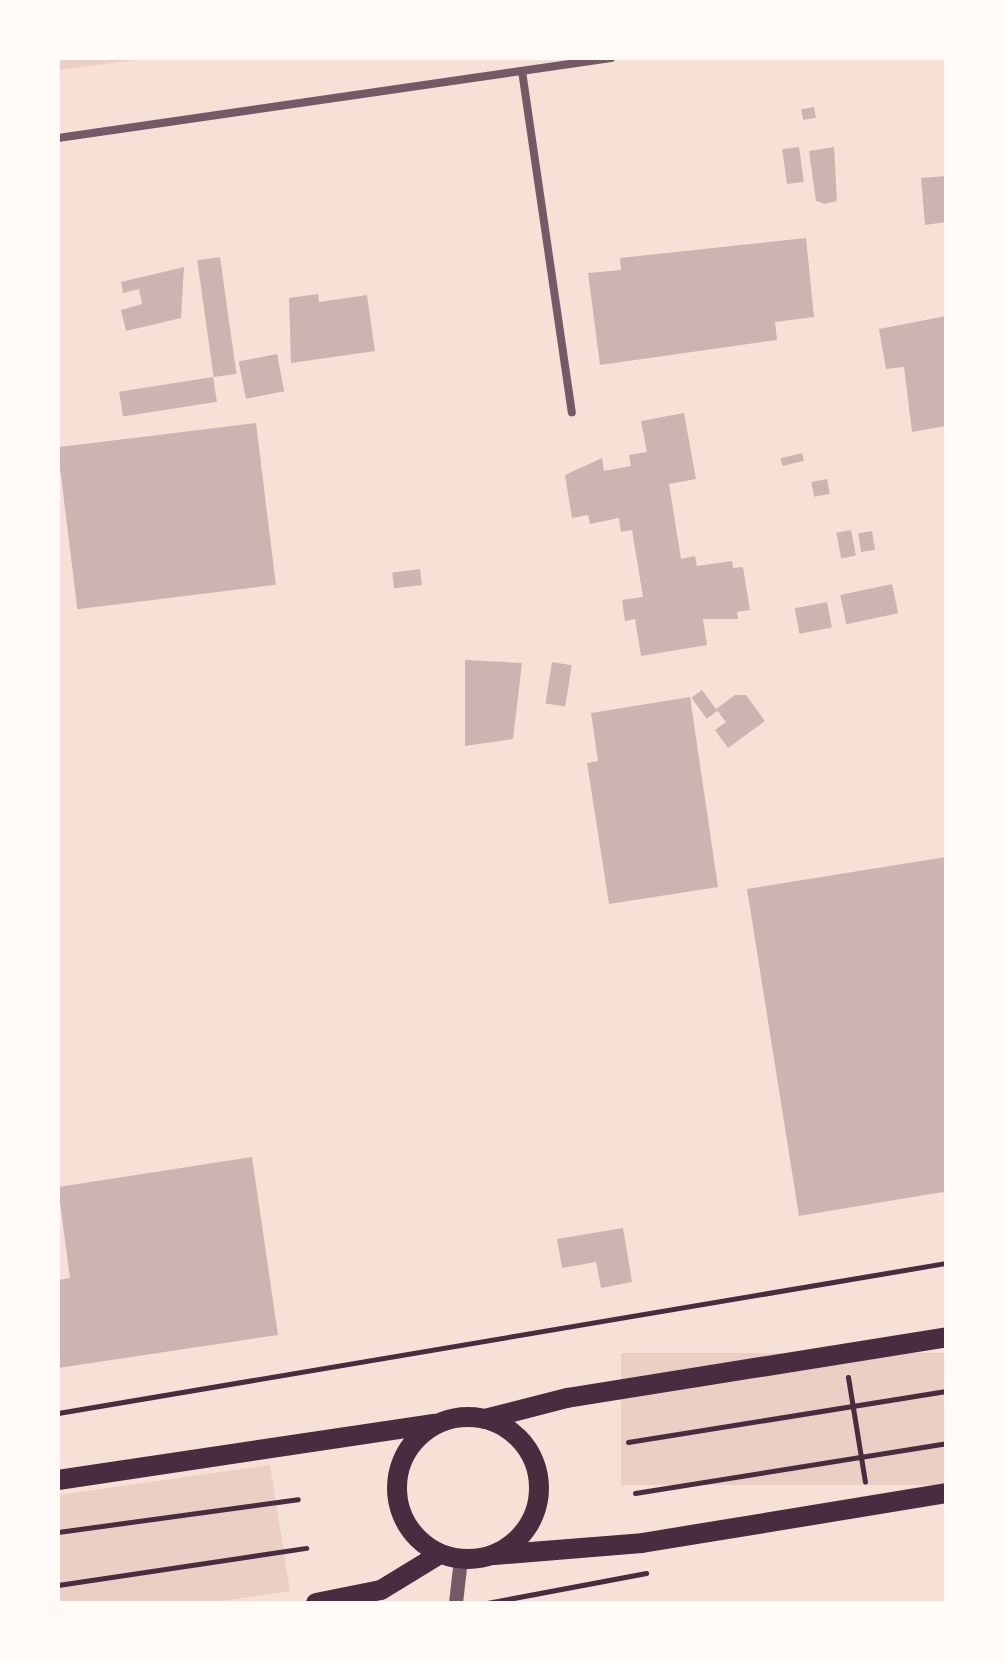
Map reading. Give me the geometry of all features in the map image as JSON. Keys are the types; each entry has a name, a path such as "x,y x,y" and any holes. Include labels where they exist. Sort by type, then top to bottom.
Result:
{"main road":[{"path":"58,1480 438,1423 485,1419 567,1398 946,1337"},
{"path":"485,1419 519,1437 539,1483 532,1521 494,1555"},
{"path":"438,1423 406,1453 397,1495 408,1526 440,1554 461,1559 642,1543 946,1493"},
{"path":"316,1603 381,1590 440,1554"}],"street":[{"path":"58,138 611,58"},
{"path":"522,71 572,412"},
{"path":"456,1603 461,1559"}],"path":[{"path":"58,1413 946,1263"},
{"path":"844,1354 869,1506"},
{"path":"628,1442 946,1391"},
{"path":"635,1493 946,1443"},
{"path":"58,1532 298,1499"},
{"path":"58,1585 306,1548"},
{"path":"487,1603 646,1573"}],"shaded area":[{"path":"58,58 150,58 58,70"},
{"path":"621,1353 946,1353 946,1485 621,1485"},
{"path":"270,1465 290,1591 210,1603 58,1603 58,1495"}],"building":[{"path":"814,107 816,118 803,120 801,109"},
{"path":"799,147 804,182 787,184 782,149"},
{"path":"834,147 837,201 825,204 816,201 809,151"},
{"path":"946,176 946,222 925,225 921,178"},
{"path":"806,238 814,317 775,322 777,340 600,365 588,273 621,270 620,258"},
{"path":"220,257 236,374 214,377 197,260"},
{"path":"184,267 181,318 126,331 121,310 142,304 139,289 123,293 121,282"},
{"path":"318,294 319,302 367,295 375,351 291,363 289,298"},
{"path":"946,316 946,426 912,432 904,367 886,369 879,329"},
{"path":"277,354 284,391 246,399 239,361"},
{"path":"213,377 217,402 123,417 119,392"},
{"path":"684,413 696,479 669,484 681,559 695,556 697,566 732,561 733,568 743,567 750,610 737,612 738,619 703,619 707,645 641,656 635,619 625,621 622,600 643,597 632,530 621,532 619,518 590,524 588,515 572,518 565,475 602,458 604,471 631,466 629,455 647,452 641,421"},
{"path":"256,423 276,585 77,609 58,447"},
{"path":"802,453 804,461 783,466 781,458"},
{"path":"827,479 830,494 814,497 811,482"},
{"path":"851,530 856,556 841,558 836,533"},
{"path":"872,531 875,550 861,552 858,533"},
{"path":"420,569 422,585 394,588 392,572"},
{"path":"892,584 898,613 846,624 840,595"},
{"path":"827,602 832,628 800,634 795,608"},
{"path":"465,660 522,663 513,739 465,746"},
{"path":"552,662 572,665 565,707 545,703"},
{"path":"702,690 717,711 707,719 691,698"},
{"path":"735,695 746,695 765,721 728,748 715,730 726,722 716,709"},
{"path":"690,697 718,887 609,904 587,763 598,761 591,713"},
{"path":"946,857 946,1197 943,1192 799,1216 747,889"},
{"path":"252,1157 278,1335 58,1368 58,1280 70,1278 58,1187"},
{"path":"623,1228 632,1282 601,1288 596,1262 562,1268 557,1239"}]}
